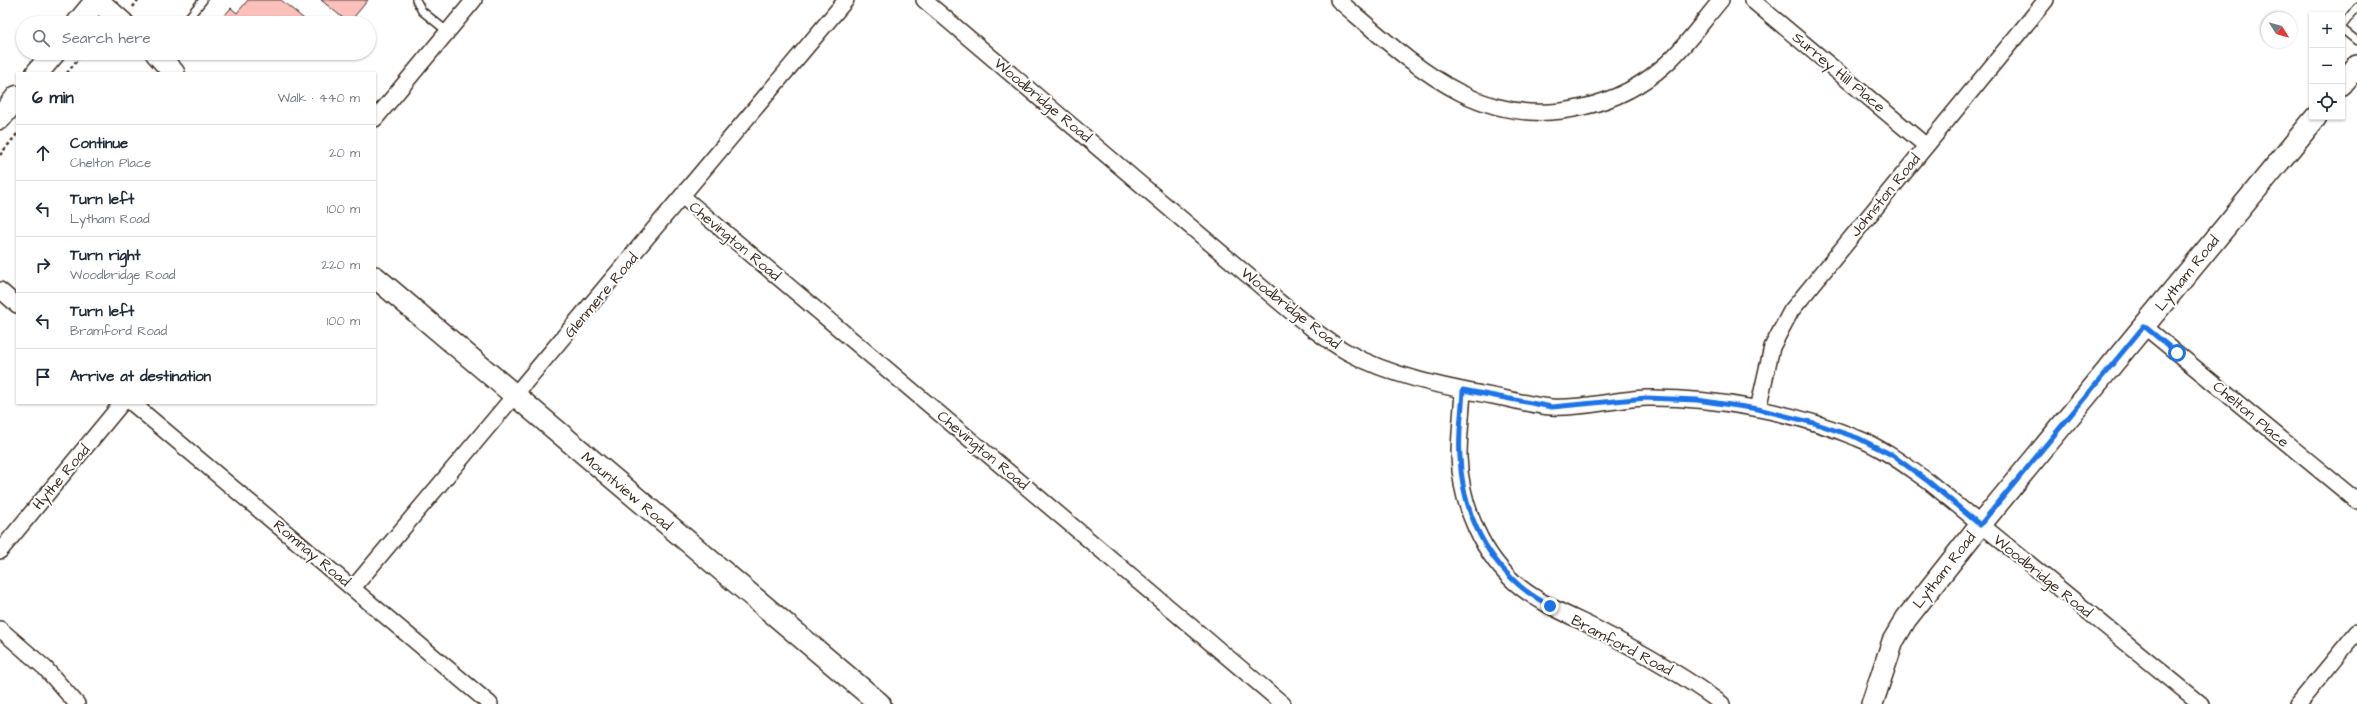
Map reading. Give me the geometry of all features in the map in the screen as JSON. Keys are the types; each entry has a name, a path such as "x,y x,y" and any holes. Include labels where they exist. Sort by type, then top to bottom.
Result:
{"main road":[{"path":"84,16 97,0"},
{"path":"38,72 48,60"},
{"path":"0,118 16,98"}],"street":[{"path":"97,0 115,16"},
{"path":"376,118 474,0"},
{"name":"Glenmere Road","path":"353,588 516,396 846,0"},
{"name":"Woodbridge Road","path":"924,0 1308,326 1348,352 1396,372 1463,390 1552,407 1646,398 1697,400 1758,409 1814,423 1858,438 1878,448 1929,482 2201,704"},
{"path":"1338,0 1417,68 1470,99 1508,111 1539,113 1568,111 1593,104 1624,93 1646,80 1667,64 1721,0"},
{"name":"Surrey Hill Place","path":"1752,0 1926,145"},
{"name":"Johnston Road","path":"1758,409 1772,347 1791,311 2046,0"},
{"path":"163,60 173,72"},
{"path":"2345,80 2357,66"},
{"name":"Lytham Road","path":"1872,704 1893,641 1906,619 1980,525 2314,120"},
{"name":"Chevington Road","path":"682,196 1283,704"},
{"name":"Mountview Road","path":"376,279 880,704"},
{"path":"0,290 16,304"},
{"name":"Chelton Place","path":"2144,326 2357,501"},
{"name":"Bramford Road","path":"1463,390 1459,456 1468,507 1477,533 1505,572 1521,587 1550,606 1638,651 1722,704"},
{"name":"Hythe Road","path":"0,551 121,404"},
{"name":"Romnay Road","path":"133,404 490,704"},
{"path":"0,629 45,668 77,704"},
{"path":"2298,704 2357,632"}],"lane":[{"path":"190,16 204,0"},
{"path":"416,0 422,11 448,32"},
{"path":"2345,23 2357,7"},
{"path":"2345,30 2357,41"}],"path":[{"path":"68,72 78,60"},
{"path":"0,155 16,135"}],"building":[{"path":"248,0 281,0 300,16 224,16 231,8 237,13"},
{"path":"321,0 368,0 355,16 340,16"}],"route":[{"path":"1550,606 1521,587 1505,572 1477,533 1468,507 1462,482 1459,456 1463,390 1552,407 1646,398 1697,400 1758,409 1814,423 1858,438 1892,455 1929,482 1980,525 2144,326 2177,353"}]}
